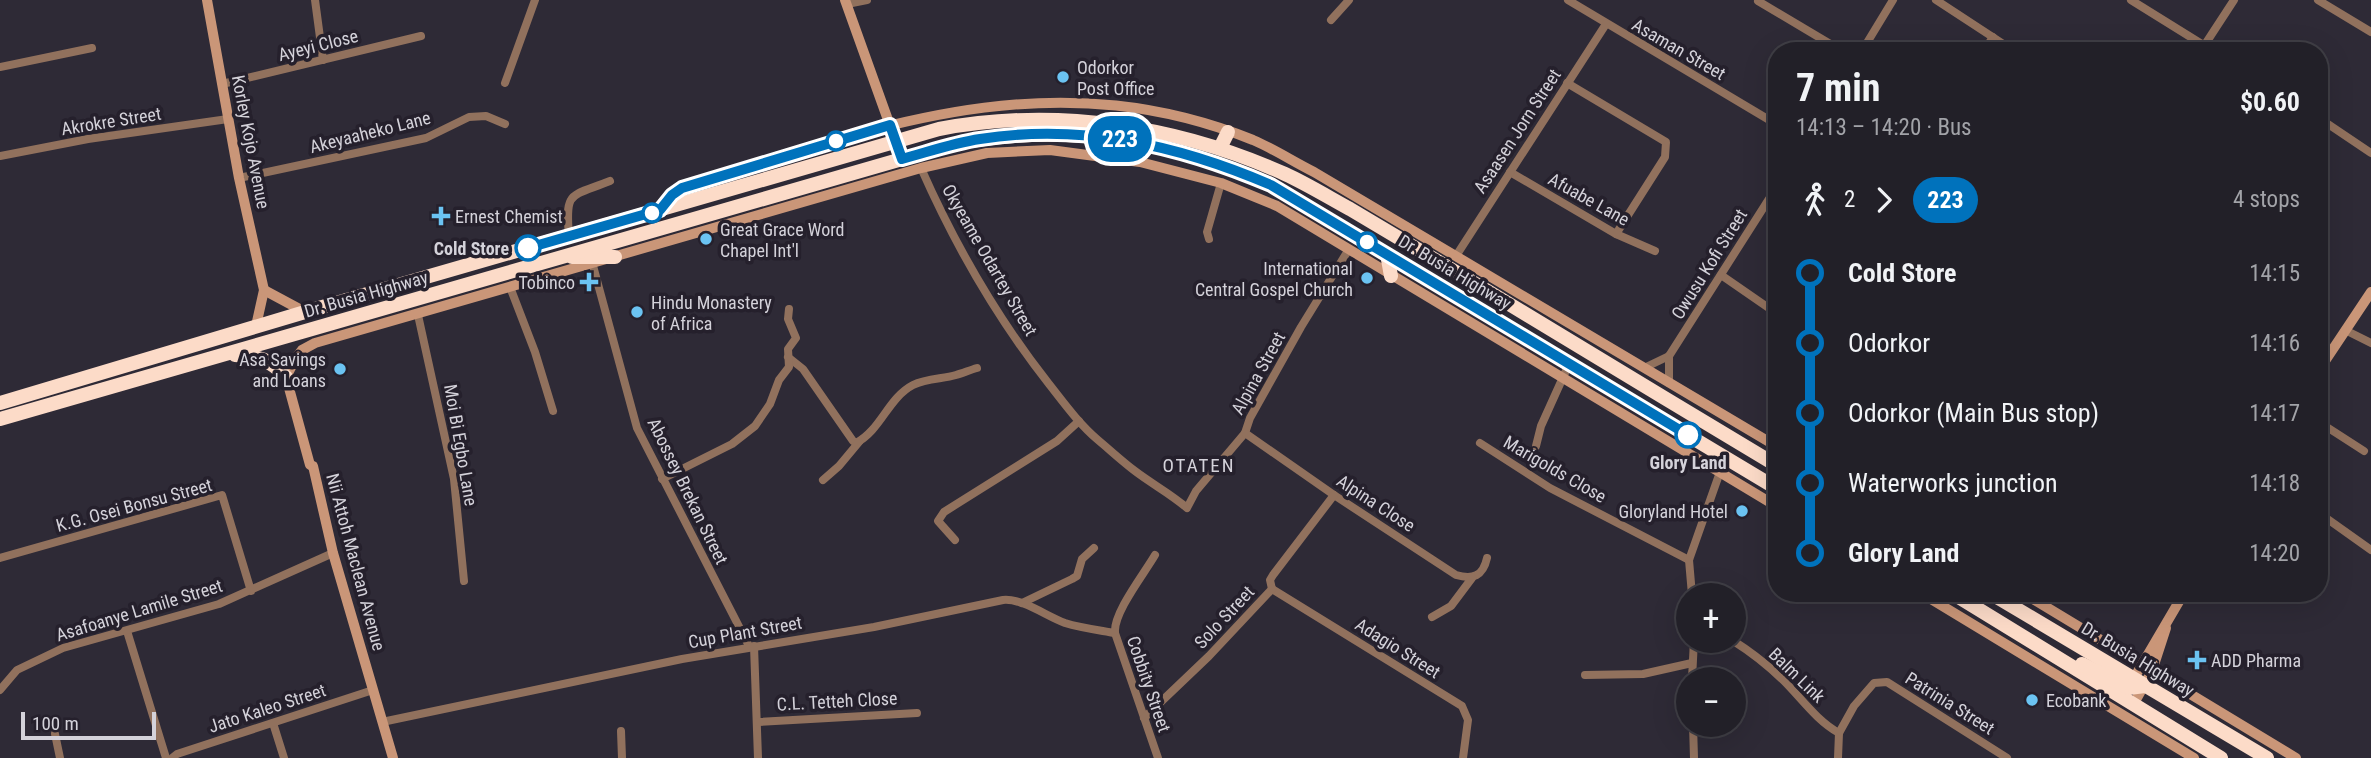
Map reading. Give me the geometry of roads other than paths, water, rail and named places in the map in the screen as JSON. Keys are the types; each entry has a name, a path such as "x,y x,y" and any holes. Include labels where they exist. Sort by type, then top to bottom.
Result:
{"highway":[{"name":"Dr. Busia Highway","path":"0,403 895,141 939,129 990,121 1041,119 1095,122 1175,135 1220,148 1287,175 1768,460"},
{"path":"902,159 906,149 913,144 990,121"},
{"path":"1220,148 1228,132"},
{"name":"Dr. Busia Highway","path":"0,419 560,256 586,258 736,208 954,144 1008,135 1061,134 1139,142 1196,156 1271,185 1768,483"},
{"path":"736,208 763,186 874,155 895,141"},
{"path":"1387,254 1391,276"},
{"path":"586,258 615,257"},
{"path":"223,354 262,358 271,362 286,377"},
{"path":"1668,423 1675,423 1680,419 1682,412 1678,406"},
{"name":"Dr. Busia Highway","path":"1967,602 2133,692 2267,758"},
{"name":"Dr. Busia Highway","path":"2003,602 2133,692 2162,723 2221,758"},
{"path":"2162,723 2207,758"}],"street":[{"name":"Korley Kojo Avenue","path":"206,0 239,178 264,290 256,326"},
{"path":"315,0 323,60"},
{"path":"505,83 535,0"},
{"path":"867,0 846,2 902,159"},
{"path":"1331,20 1349,0"},
{"name":"Asaman Street","path":"1568,0 1768,119"},
{"path":"1867,42 1893,0"},
{"path":"1936,0 2000,42"},
{"path":"2132,0 2198,42"},
{"path":"2211,42 2234,0"},
{"path":"2318,0 2371,32"},
{"path":"1758,1 1827,42"},
{"name":"Asaasen Jorn Street","path":"1456,256 1606,24"},
{"name":"Ayeyi Close","path":"222,84 421,36"},
{"path":"1990,42 1993,37"},
{"path":"0,66 92,48"},
{"path":"1567,83 1666,142 1665,157 1616,234"},
{"name":"Dr. Busia Highway","path":"660,210 672,195 682,188 890,125 953,111 1012,103 1072,102 1182,117 1255,141 1314,172 1768,441"},
{"path":"882,103 895,114 916,119"},
{"name":"Akeyaaheko Lane","path":"239,178 426,138 469,117 486,116 505,124"},
{"name":"Akrokre Street","path":"0,156 88,139 228,119"},
{"path":"2328,124 2371,153"},
{"name":"Dr. Busia Highway","path":"615,257 921,168 987,153 1050,150 1140,162 1222,183 1276,206 1768,501"},
{"name":"Okyeame Odartey Street","path":"921,168 938,208 1008,330 1079,421 1133,470 1188,508"},
{"name":"Afuabe Lane","path":"1510,172 1616,234 1655,251"},
{"path":"569,236 569,200 574,195 610,181"},
{"path":"1209,239 1207,232 1222,183"},
{"name":"Owusu Kofi Street","path":"1669,356 1768,201"},
{"name":"Alpina Street","path":"1188,508 1196,491 1245,433 1250,418 1301,327 1349,249"},
{"path":"286,377 302,350 315,343 510,287 586,258"},
{"name":"Abossey Brekan Street","path":"586,258 637,428 751,646"},
{"path":"1721,275 1768,307"},
{"path":"510,287 535,352 552,411"},
{"path":"264,290 305,312"},
{"path":"2328,356 2371,292"},
{"path":"662,479 732,444 755,426 770,404 779,380 789,367 788,349 796,338 788,319 789,309"},
{"name":"Moi Bi Egbo Lane","path":"418,315 454,479 464,581"},
{"path":"2345,330 2371,343"},
{"path":"1644,368 1669,356 1670,383"},
{"path":"788,357 803,369 853,441 859,442"},
{"path":"1536,446 1541,426 1569,364"},
{"path":"823,481 882,418 890,405 913,385 977,368"},
{"name":"Nii Attoh Maclean Avenue","path":"286,377 310,465 313,466 333,553 393,758"},
{"path":"955,540 938,521 944,512 1056,441 1079,421"},
{"path":"2328,428 2364,451"},
{"name":"Alpina Close","path":"1245,433 1449,571 1472,578"},
{"name":"Marigolds Close","path":"1480,443 1550,488 1689,560"},
{"path":"1691,583 1689,560 1720,472"},
{"name":"K.G. Osei Bonsu Street","path":"0,558 222,495 251,591"},
{"name":"Solo Street","path":"1144,718 1209,656 1272,589 1270,580 1273,575 1334,495"},
{"path":"2328,519 2371,550"},
{"name":"Cup Plant Street","path":"382,722 751,646 874,626 1003,600 1022,603 1076,576 1082,559 1094,548"},
{"name":"Asafoanye Lamile Street","path":"0,690 17,670 40,657 62,648 187,615 251,591 333,553"},
{"path":"1115,633 1117,616 1155,555"},
{"path":"1432,617 1451,606 1472,578 1485,566 1487,558"},
{"name":"Adagio Street","path":"1272,589 1462,706 1468,720 1463,758"},
{"path":"1936,602 2194,758"},
{"name":"Dr. Busia Highway","path":"2038,602 2296,758"},
{"path":"2133,692 2141,665 2179,602"},
{"name":"Cobbity Street","path":"1022,603 1063,622 1115,633 1158,758"},
{"path":"2133,692 2152,671 2168,622"},
{"path":"127,631 166,758"},
{"path":"751,646 758,722 758,758"},
{"name":"Balm Link","path":"1746,649 1784,680 1826,726 1839,733"},
{"path":"1692,667 1693,653"},
{"path":"1585,675 1643,674 1692,663"},
{"name":"Patrinia Street","path":"1839,733 1854,706 1874,682 1887,682 2007,758"},
{"name":"Jato Kaleo Street","path":"172,758 177,754 373,690"},
{"name":"C.L. Tetteh Close","path":"758,722 917,713"},
{"path":"273,723 285,758"},
{"path":"621,731 622,758"},
{"path":"1838,758 1839,733"},
{"path":"55,734 60,758"},
{"path":"1693,737 1694,758"}],"place":[{"name":"Odorkor Post Office","path":"1063,77"},
{"name":"Ernest Chemist","path":"441,216"},
{"name":"Great Grace Word Chapel Int'l","path":"706,239"},
{"name":"Cold Store","path":"528,248"},
{"name":"International Central Gospel Church","path":"1367,278"},
{"name":"Tobinco","path":"589,282"},
{"name":"Hindu Monastery of Africa","path":"637,312"},
{"name":"Asa Savings and Loans","path":"340,369"},
{"name":"Glory Land","path":"1688,435"},
{"name":"Gloryland Hotel","path":"1742,511"},
{"name":"ADD Pharma","path":"2197,660"},
{"name":"Ecobank","path":"2032,700"}],"district":[{"name":"OTATEN","path":"1199,465"}]}
